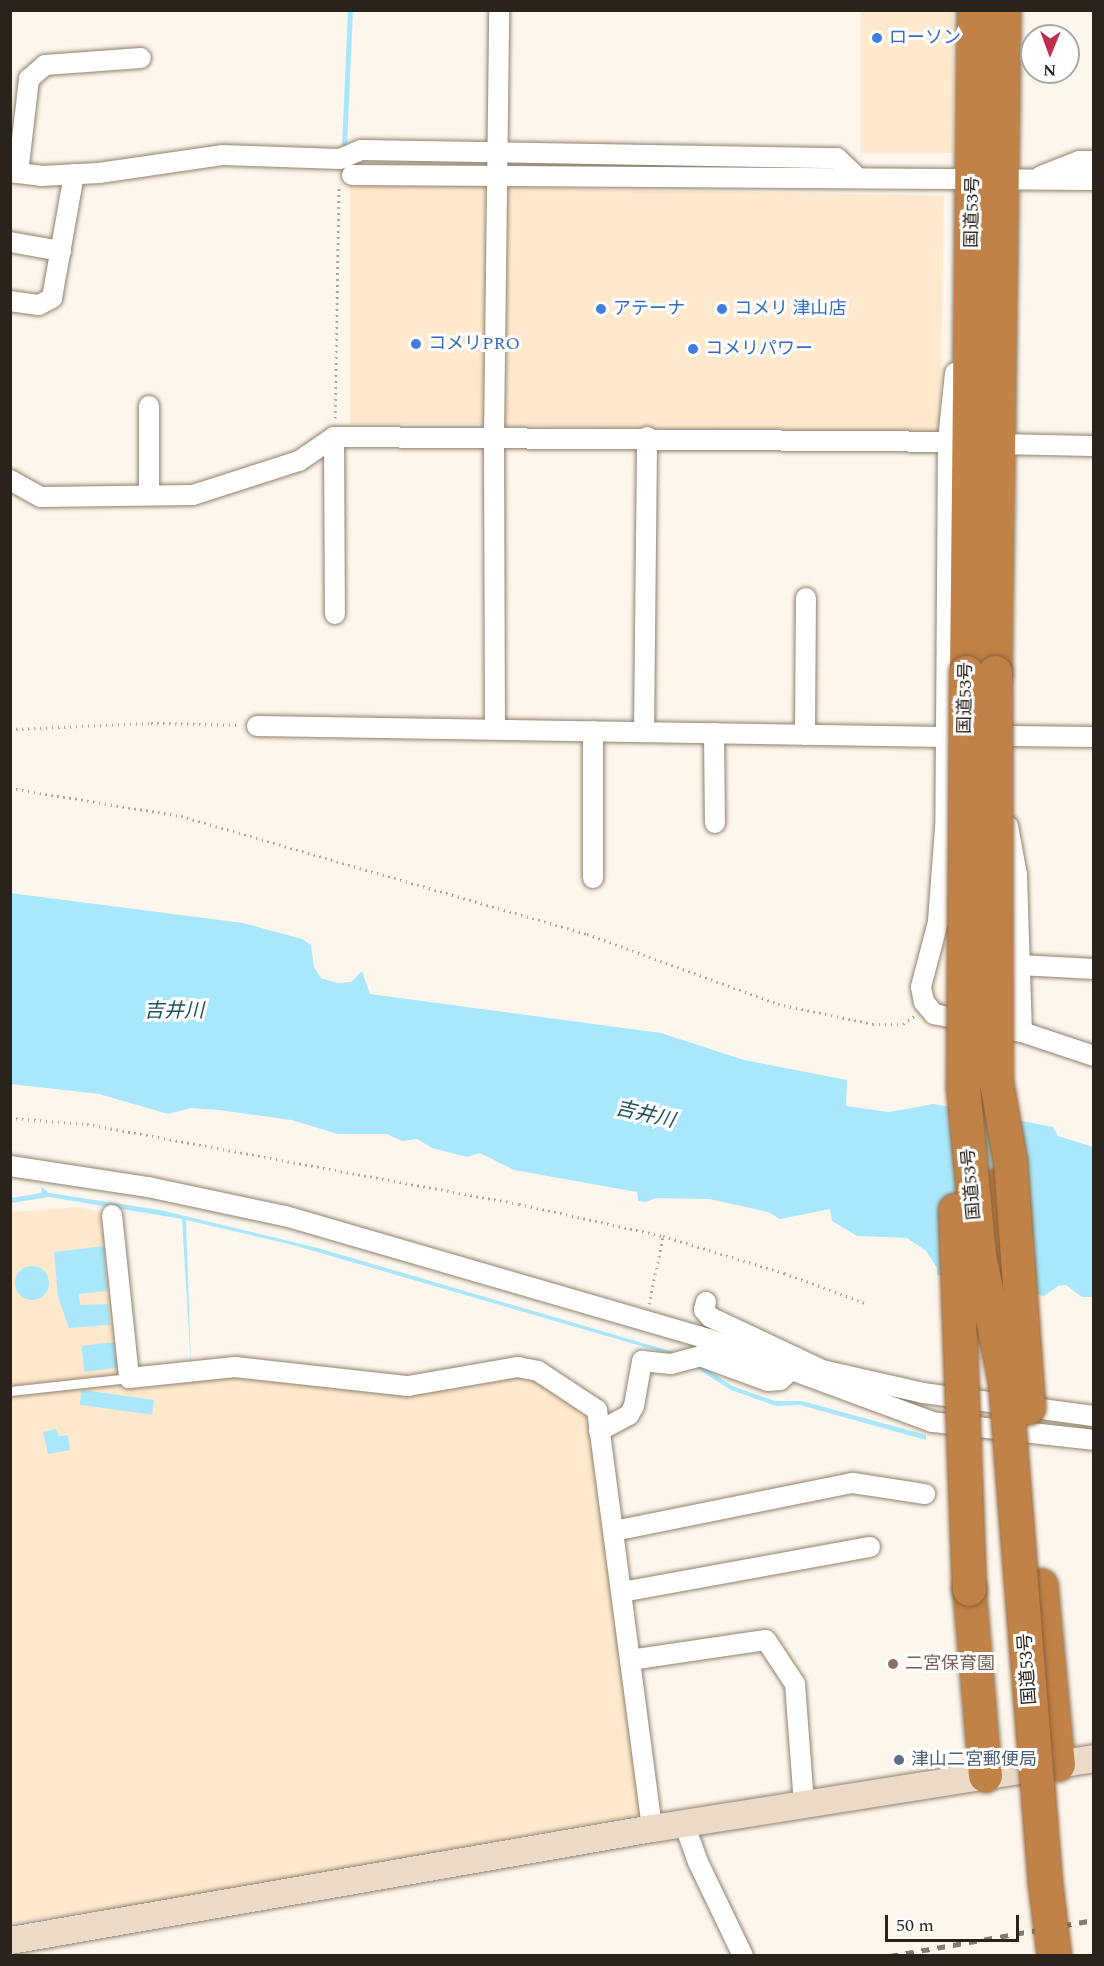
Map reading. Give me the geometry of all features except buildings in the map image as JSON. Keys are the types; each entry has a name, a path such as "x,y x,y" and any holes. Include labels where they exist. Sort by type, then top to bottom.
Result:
{"highway":[{"name":"国道53号","path":"973,10 1003,179 972,305 982,443 980,672 963,1086 979,1255 1005,1382"},
{"name":"国道53号","path":"1004,10 1001,254 982,443 979,558 967,627 980,672 1005,1382 1045,1883 1054,1956"},
{"path":"996,1082 1010,1161 1041,1585 1058,1764"},
{"path":"963,1086 955,1200 969,1589 985,1775"}],"street":[{"path":"495,729 494,436 496,152 500,10"},
{"path":"141,58 45,65 29,79 14,172 74,174 222,154 340,159 361,150 837,158 858,178"},
{"path":"1003,179 1078,161 1094,161"},
{"path":"10,301 39,305 52,298 74,174"},
{"path":"352,175 1094,180"},
{"path":"10,242 61,251"},
{"path":"149,406 149,494"},
{"path":"334,437 335,614"},
{"path":"10,480 41,497 193,495 299,461 334,437 647,437 1094,446"},
{"path":"644,732 647,437"},
{"path":"982,443 1009,736 1008,828 1017,875 1022,1032"},
{"path":"982,443 946,737 945,828 938,922 921,987 927,1006 934,1014 1022,1032 1094,1056"},
{"path":"805,735 806,598"},
{"path":"257,726 946,737"},
{"path":"593,731 593,878"},
{"path":"714,733 715,823"},
{"path":"1009,736 1094,737"},
{"path":"945,828 1008,828"},
{"path":"1020,965 1094,969"},
{"path":"10,1166 148,1187 285,1216 651,1322 932,1422 1094,1440"},
{"path":"112,1215 129,1378 235,1367 408,1386 518,1367 538,1371 597,1410 652,1828"},
{"path":"706,1302 704,1310 710,1317 822,1370 923,1394 1094,1416"},
{"path":"599,1431 628,1415 634,1406 642,1361 671,1364 700,1356 768,1381 780,1380 790,1371 822,1370"},
{"path":"614,1531 853,1483 925,1494"},
{"path":"622,1592 870,1547"},
{"path":"630,1660 766,1640 795,1684 804,1805"},
{"path":"10,1940 652,1828 1094,1758"},
{"path":"684,1823 698,1862 743,1956"}],"lane":[{"path":"10,1391 129,1378"}],"path":[{"path":"334,437 340,159"},
{"path":"10,729 151,723 257,726"},
{"path":"10,788 181,816 587,934 778,1004 873,1024 903,1024 927,1006"},
{"path":"10,1118 87,1124 369,1174 663,1236 784,1273 865,1303"},
{"path":"651,1322 649,1299 663,1236"}],"shaded area":[{"path":"861,11 953,11 953,153 861,153"},
{"name":"コメリPRO","path":"350,184 485,184 485,424 350,424"},
{"name":"コメリ 津山店","path":"504,188 944,196 940,434 500,426"},
{"path":"78,1207 104,1213 124,1384 235,1373 410,1390 518,1372 536,1376 592,1415 642,1814 177,1899 11,1923 10,1212"}],"water":[{"name":"吉井川","path":"10,893 243,923 302,939 311,945 314,967 321,978 337,983 351,982 362,971 370,994 661,1033 744,1060 847,1080 846,1106 889,1112 934,1104 1053,1127 1058,1136 1093,1147 1093,1297 1082,1297 1066,1285 1058,1286 1044,1296 937,1275 937,1268 926,1251 907,1238 857,1236 832,1221 830,1209 780,1219 768,1212 709,1199 656,1198 646,1202 638,1201 637,1192 514,1170 480,1153 467,1157 432,1148 417,1139 402,1141 387,1134 338,1134 291,1120 219,1110 191,1108 168,1114 99,1094 11,1084"},
{"path":"42,1187 49,1193 160,1210 318,1248 687,1356 732,1386 775,1401 802,1401 926,1435 926,1440 800,1405 776,1406 731,1390 679,1357 293,1245 186,1220 191,1367 182,1219 49,1197 11,1203 11,1198 41,1193"},
{"path":"104,1246 107,1291 79,1294 80,1305 108,1304 110,1325 69,1328 58,1297 54,1252"},
{"path":"32,1266 44,1271 49,1283 44,1295 32,1300 20,1295 15,1283 20,1271"},
{"path":"114,1342 117,1368 84,1372 81,1346"},
{"path":"82,1390 154,1400 152,1415 80,1405"},
{"path":"56,1429 59,1436 68,1435 70,1450 48,1454 43,1432"}],"waterway":[{"path":"344,147 350,10"}],"railway":[{"path":"890,1956 1094,1920"}],"place":[{"name":"ローソン","path":"877,38"},
{"name":"アテーナ","path":"601,309"},
{"name":"コメリ 津山店","path":"722,309"},
{"name":"コメリPRO","path":"416,344"},
{"name":"コメリパワー","path":"693,349"},
{"name":"二宮保育園","path":"893,1664"},
{"name":"津山二宮郵便局","path":"899,1760"}]}
